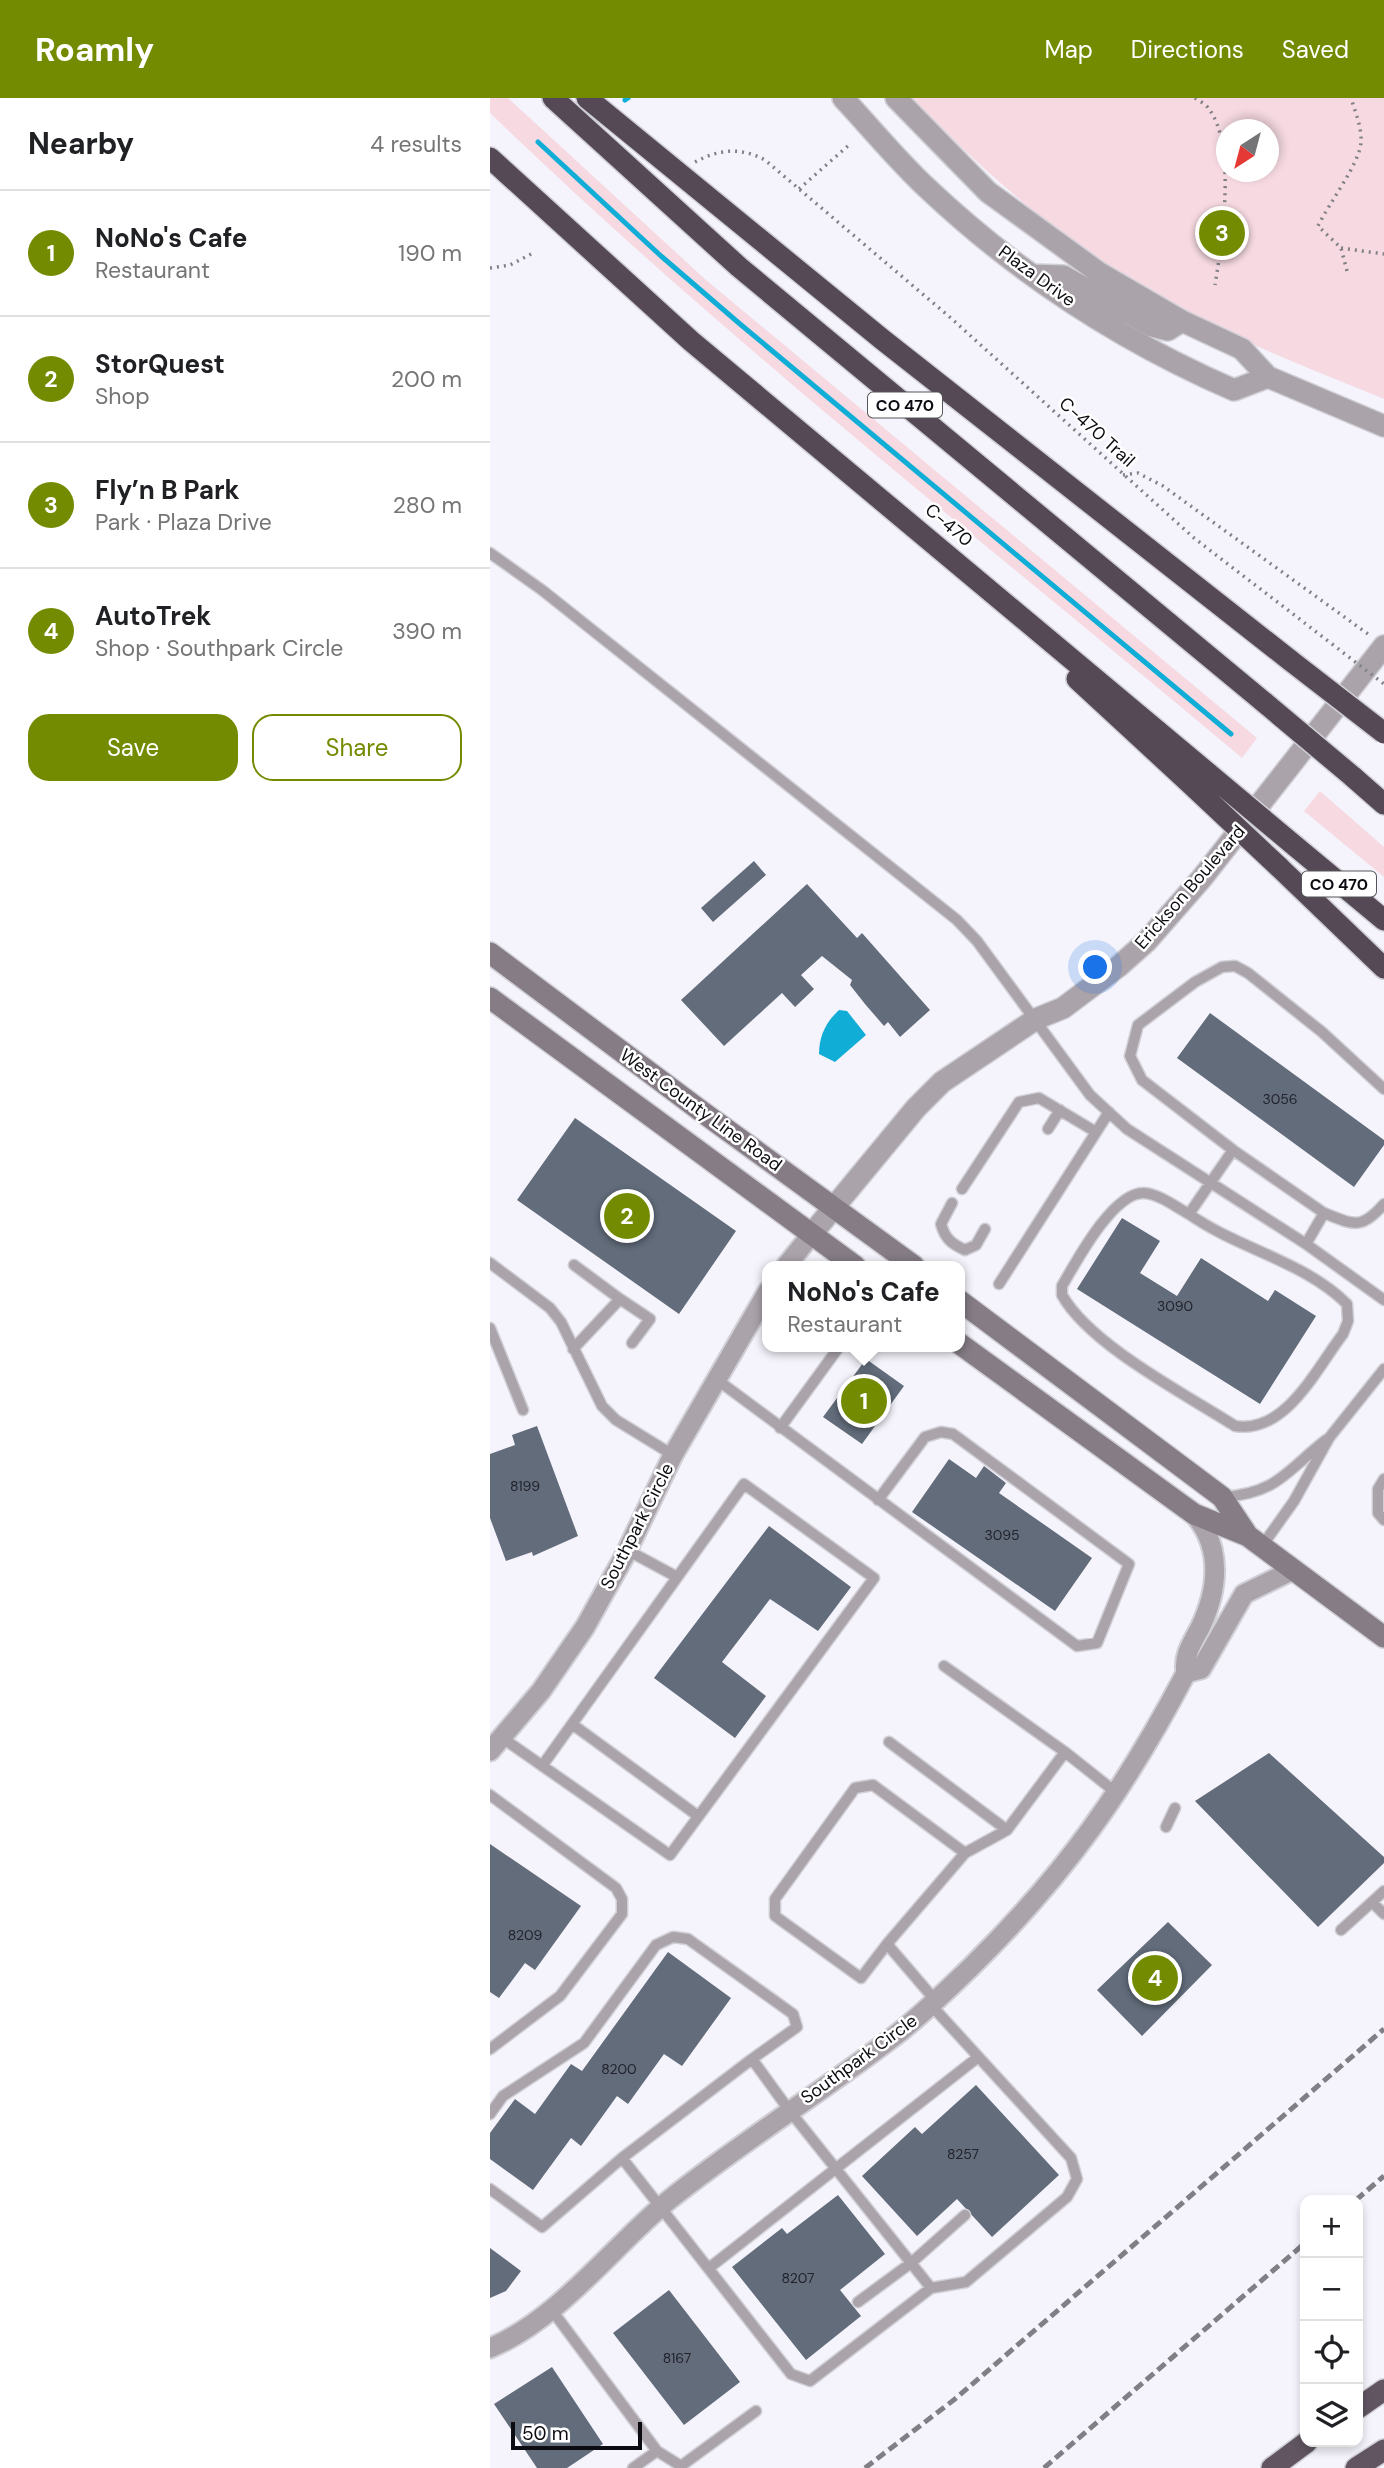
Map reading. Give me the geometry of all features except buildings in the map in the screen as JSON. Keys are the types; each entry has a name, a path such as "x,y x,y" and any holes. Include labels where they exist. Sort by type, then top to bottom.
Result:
{"highway":[{"name":"CO 470","path":"553,98 738,267 1384,804"},
{"path":"587,98 883,340 1384,733"},
{"name":"C-470","path":"490,158 691,341 973,575 1203,782 1295,846 1384,920"},
{"path":"1203,782 1279,867 1384,968"},
{"path":"1363,2405 1384,2390"},
{"path":"1272,2468 1300,2447"},
{"path":"1356,2468 1384,2450"}],"main road":[{"name":"West County Line Road","path":"490,953 907,1261"},
{"name":"West County Line Road","path":"490,998 848,1261"},
{"path":"965,1305 1222,1497 1255,1541"},
{"path":"965,1348 1194,1514 1255,1541 1384,1637"}],"street":[{"name":"Plaza Drive","path":"843,98 924,186 1031,275 1161,356 1234,390 1268,377"},
{"path":"896,98 988,192 1098,272 1182,321 1242,349 1268,377 1384,426"},
{"path":"1031,275 1063,276 1152,326 1168,330 1182,321"},
{"name":"Erickson Boulevard","path":"811,1234 916,1108 942,1082 1036,1019 1063,1008 1146,942 1202,878 1376,640"},
{"path":"790,1261 811,1234"},
{"name":"Southpark Circle","path":"496,1744 565,1659 627,1550 673,1455 762,1301"},
{"name":"Southpark Circle","path":"490,2348 505,2342 551,2309 660,2208 730,2151 893,2037 933,2003 1054,1880 1118,1794 1186,1674 1184,1661 1208,1611 1215,1564 1209,1536 1194,1514"},
{"name":"Southpark Circle","path":"1186,1674 1201,1669 1244,1594 1293,1570"}],"lane":[{"path":"490,553 542,590 957,920 1036,1019 1090,1095 1109,1112 1147,1143 1306,1244 1384,1300"},
{"path":"1384,1089 1322,1031 1248,973 1235,966 1215,969 1138,1025 1130,1048 1130,1056 1142,1080 1233,1150 1324,1213 1359,1224 1369,1221 1384,1204"},
{"path":"962,1188 1019,1102 1039,1098 1096,1132"},
{"path":"1048,1129 1060,1110"},
{"path":"999,1284 1109,1112"},
{"path":"1189,1214 1233,1150"},
{"path":"1140,1193 1149,1194 1189,1214 1217,1234 1305,1274 1333,1290 1347,1304 1348,1321 1343,1334 1298,1393 1282,1413 1250,1428 1235,1426 1138,1364 1084,1324 1062,1295 1062,1286 1093,1234 1128,1198 1140,1193"},
{"path":"952,1203 941,1224 944,1235 952,1244 965,1250 976,1245 985,1229"},
{"path":"1306,1244 1324,1213"},
{"path":"490,1263 550,1308 561,1322 602,1406 616,1420 673,1455"},
{"path":"574,1265 650,1319 632,1343"},
{"path":"573,1349 620,1299"},
{"path":"490,1328 523,1410"},
{"path":"780,1428 835,1352"},
{"path":"1255,1541 1294,1501 1329,1438 1384,1369"},
{"path":"716,1379 780,1428 878,1500 1077,1646 1097,1643 1129,1564 953,1434 941,1432 926,1437 878,1500"},
{"path":"1222,1497 1246,1495 1272,1486 1329,1438"},
{"path":"1384,1479 1378,1489 1378,1513 1384,1520"},
{"path":"496,1744 542,1766 670,1855 874,1578 744,1484 542,1766"},
{"path":"627,1550 677,1577"},
{"path":"944,1666 1065,1752 1118,1794"},
{"path":"572,1724 698,1816"},
{"path":"889,1742 1007,1830"},
{"path":"965,1853 873,1785 855,1788 775,1899 775,1916 861,1978 965,1853 1007,1830 1065,1752"},
{"path":"490,1795 616,1888 622,1899 622,1914 560,1996 493,2043"},
{"path":"1166,1827 1175,1808"},
{"path":"1341,1930 1384,1891"},
{"path":"1372,1902 1384,1914"},
{"path":"490,2114 503,2096 584,2043 656,1945 673,1937 688,1939 793,2014 797,2027 622,2158 542,2227 490,2189"},
{"path":"622,2158 791,2374 810,2381 931,2288 966,2281 1067,2197 1077,2179 1071,2158 977,2058 887,1944"},
{"path":"709,2268 977,2058"},
{"path":"752,2059 789,2110 931,2288"},
{"path":"858,2302 911,2263 965,2216"},
{"path":"551,2309 657,2451 681,2466 756,2411"},
{"path":"633,2468 657,2451"}],"path":[{"path":"1195,98 1209,108 1222,141 1225,224 1215,285"},
{"path":"1347,271 1340,248 1318,226 1332,197 1358,160 1361,139 1351,98"},
{"path":"799,189 849,145"},
{"name":"C-470 Trail","path":"693,163 719,152 746,152 765,160 952,319 1194,538 1384,684"},
{"path":"1340,248 1384,254"},
{"path":"490,268 510,265 535,252"},
{"path":"1123,475 1138,473 1163,486 1376,640"}],"shaded area":[{"path":"490,98 508,98 706,280 1257,738 1242,758 766,363 580,198 490,113"},
{"path":"912,98 1384,98 1384,399 1273,353 1165,301 1063,234 970,155"},
{"path":"1320,791 1384,847 1384,877 1304,811"}],"water":[{"path":"839,1010 847,1011 866,1035 835,1062 819,1054 819,1047 824,1030"}],"waterway":[{"path":"538,142 661,256 740,324 1231,734"}],"railway":[{"path":"865,2468 955,2399 1384,2029"},
{"path":"1362,2195 1384,2176"},
{"path":"1044,2468 1300,2247"}],"place":[{"name":"Fly’n B Park","path":"1222,233"},
{"name":"StorQuest","path":"627,1216"},
{"name":"NoNo's Cafe","path":"864,1401"},
{"name":"AutoTrek","path":"1155,1978"}]}
